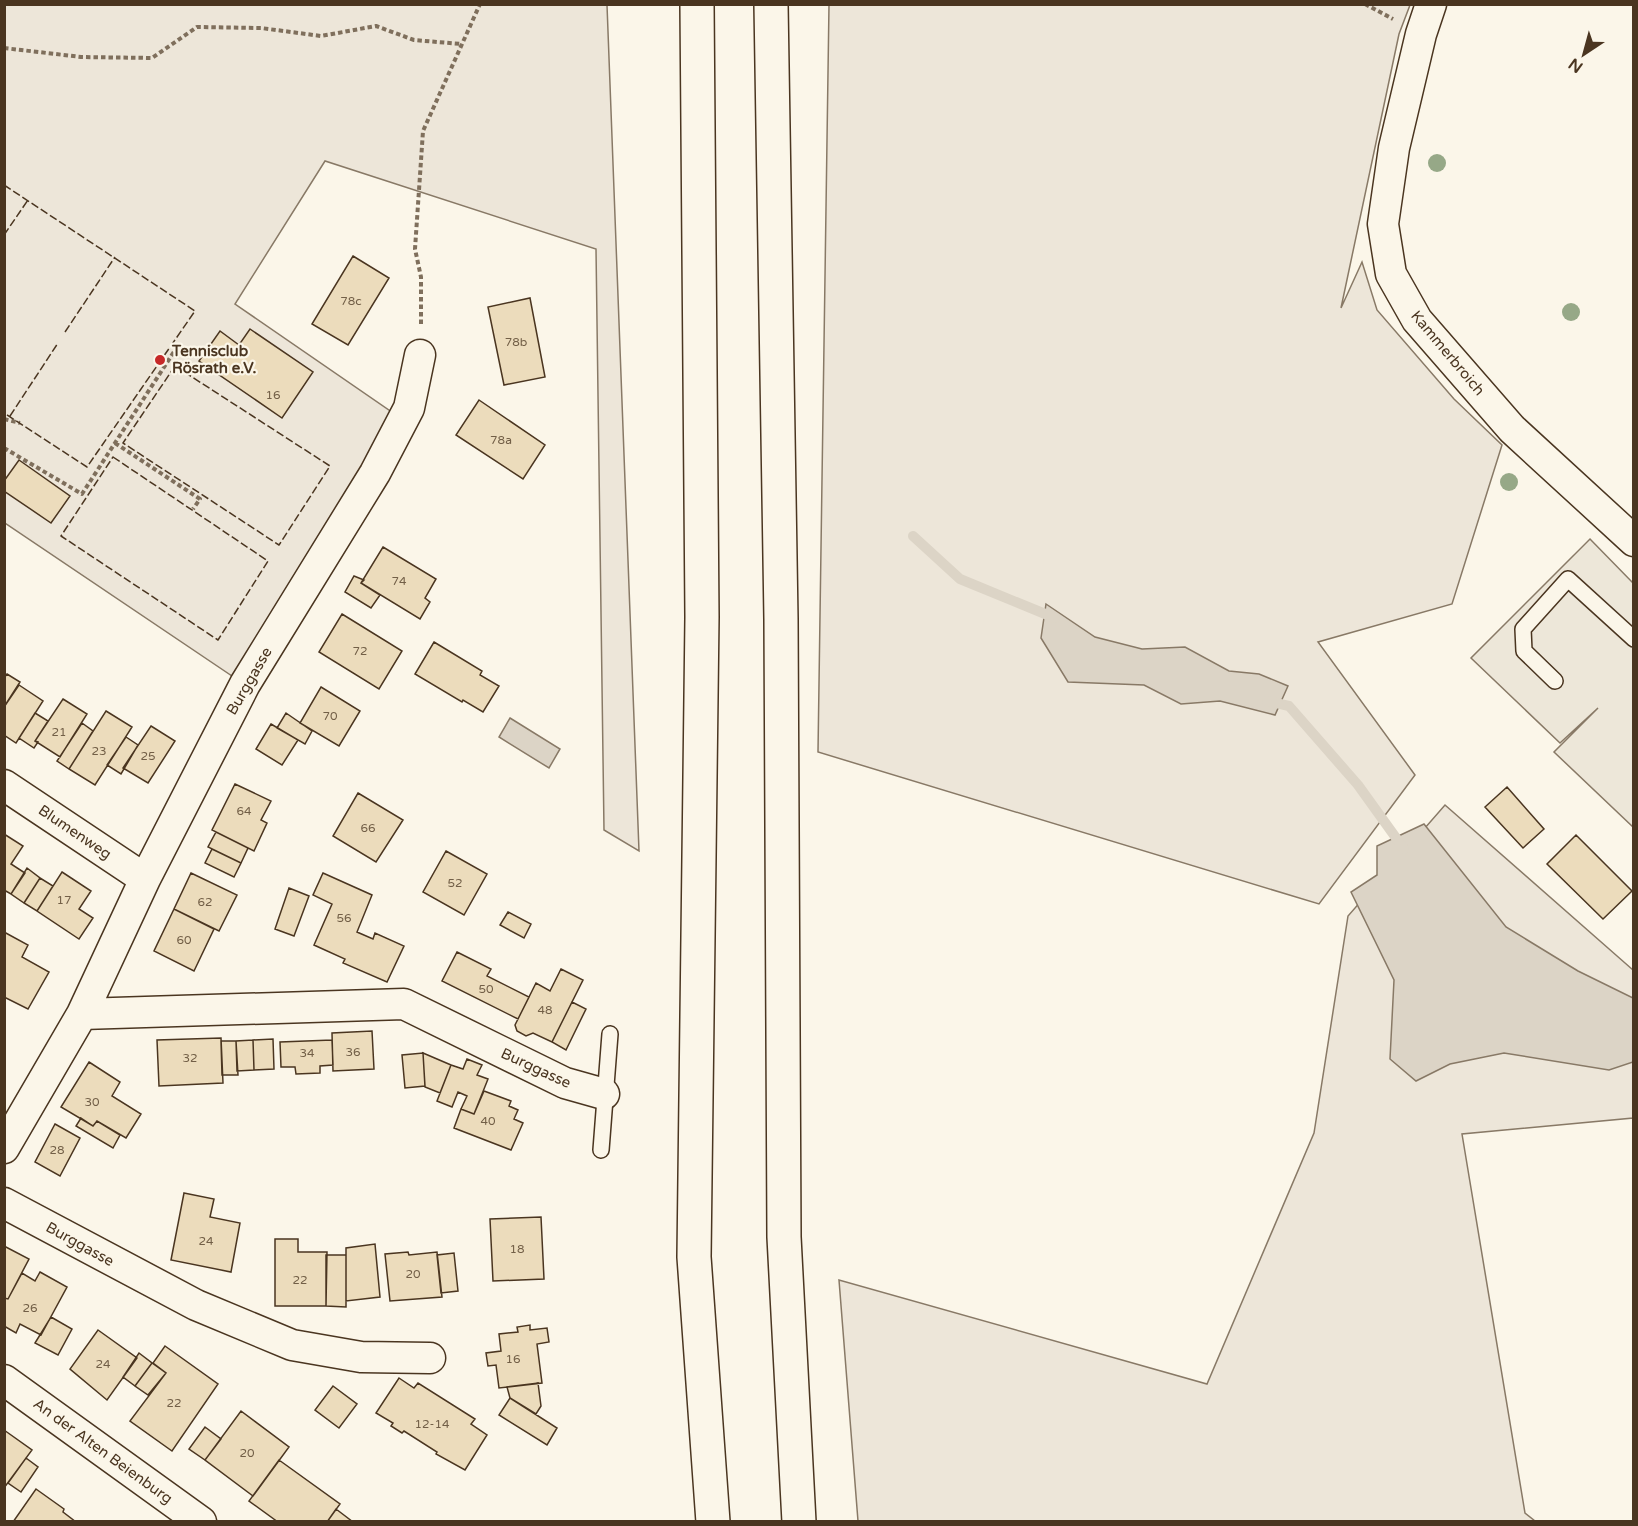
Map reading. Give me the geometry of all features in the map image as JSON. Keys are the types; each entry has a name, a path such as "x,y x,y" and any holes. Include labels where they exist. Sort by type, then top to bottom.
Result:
{"highway":[{"path":"697,4 702,616 694,1257 713,1521"},
{"path":"771,4 781,631 784,1237 799,1521"}],"street":[{"name":"Kammerbroich","path":"1431,4 1421,34 1394,148 1383,224 1390,274 1417,320 1512,429 1634,541"},
{"name":"Burggasse","path":"4,1148 82,1014 145,879 245,684 375,473 404,418 409,408 420,355"},
{"name":"Blumenweg","path":"4,785 145,879"},
{"name":"Burggasse","path":"82,1014 404,1004 564,1083 603,1094"},
{"name":"Burggasse","path":"4,1203 196,1305 292,1345 361,1357 430,1358"},
{"name":"An der Alten Beienburg","path":"4,1380 201,1521"}],"lane":[{"path":"1555,681 1524,651 1523,629 1568,579 1634,639"},
{"path":"601,1150 603,1094 609,1034"}],"path":[{"path":"420,355 421,277 415,249 423,131 480,4"},
{"path":"4,48 81,57 152,58 197,27 261,28 321,36 376,26 414,40 461,44"},
{"path":"4,448 82,494 179,344"},
{"path":"4,419 20,423"},
{"path":"115,443 200,499 194,509"}],"shaded area":[{"path":"4,5 607,5 639,851 604,830 596,249 325,161 235,304 396,415 235,678 5,523"},
{"path":"829,5 1410,5 1399,34 1341,308 1362,262 1377,310 1454,399 1502,445 1452,604 1318,642 1415,775 1319,904 818,752"},
{"path":"1590,539 1633,583 1633,827 1554,752 1598,708 1560,743 1471,658"},
{"path":"1046,604 1095,637 1142,649 1185,647 1229,671 1259,674 1288,686 1275,715 1220,701 1181,704 1144,685 1068,682 1041,638"},
{"path":"510,718 560,749 549,768 499,737"},
{"path":"1445,805 1633,970 1633,1118 1462,1134 1525,1513 1535,1521 858,1521 839,1280 1207,1384 1314,1133 1348,916"},
{"path":"1424,824 1506,927 1578,971 1633,998 1633,1062 1609,1070 1504,1053 1450,1064 1416,1081 1390,1059 1394,980 1351,892 1377,875 1377,846"}],"building":[{"path":"353,256 389,278 348,345 312,324"},
{"path":"530,298 545,377 504,385 488,307"},
{"path":"250,329 313,372 282,418 199,361 220,331 239,345"},
{"path":"479,400 545,445 523,479 456,435"},
{"path":"19,460 70,496 51,523 4,491 4,481"},
{"path":"383,547 436,579 425,598 430,602 420,619 361,583"},
{"path":"354,576 364,580 361,583 380,595 371,608 345,592"},
{"path":"342,614 402,651 379,689 319,652"},
{"path":"434,642 482,671 480,675 499,686 483,712 415,674"},
{"path":"7,674 20,682 4,707 4,678"},
{"path":"19,685 43,701 16,743 4,735 4,707"},
{"path":"321,687 360,711 339,746 300,723"},
{"path":"63,699 87,714 60,757 35,741"},
{"path":"106,711 132,727 95,785 69,769"},
{"path":"35,713 48,721 35,741 38,742 34,748 19,738"},
{"path":"286,713 312,731 305,744 277,728"},
{"path":"82,723 93,731 69,769 57,761"},
{"path":"271,724 298,740 282,765 256,749"},
{"path":"151,726 175,741 148,783 123,768"},
{"path":"126,737 138,745 121,774 107,765"},
{"path":"235,784 271,801 261,820 267,823 254,851 212,830"},
{"path":"1507,787 1544,829 1523,848 1485,807"},
{"path":"358,793 403,820 376,862 333,836"},
{"path":"216,832 248,848 241,863 208,847"},
{"path":"4,834 23,846 11,864 25,873 11,894 4,890"},
{"path":"1576,835 1632,891 1603,919 1547,864"},
{"path":"212,849 241,863 234,877 205,863"},
{"path":"446,851 487,874 464,915 423,892"},
{"path":"27,868 40,878 24,903 11,894"},
{"path":"62,872 91,891 79,909 93,918 79,939 37,911"},
{"path":"191,873 237,895 219,931 174,909"},
{"path":"323,873 372,895 357,932 373,939 375,933 404,946 387,982 343,963 345,959 314,945 332,904 313,895"},
{"path":"40,878 53,886 37,911 24,903"},
{"path":"289,888 309,896 294,936 275,929"},
{"path":"174,909 214,929 194,971 154,951"},
{"path":"508,912 531,924 524,938 500,925"},
{"path":"4,932 28,945 22,957 49,972 28,1009 4,997"},
{"path":"457,952 491,969 487,976 529,997 518,1019 442,981"},
{"path":"561,969 583,980 552,1042 533,1033 526,1036 517,1031 515,1025 536,983 550,991"},
{"path":"572,1002 586,1009 566,1050 552,1042"},
{"path":"372,1031 374,1069 333,1071 332,1033"},
{"path":"221,1038 223,1083 159,1086 157,1040"},
{"path":"273,1039 274,1069 254,1070 253,1040"},
{"path":"253,1040 254,1070 237,1071 236,1041"},
{"path":"332,1040 333,1065 320,1066 320,1073 296,1074 295,1067 281,1067 280,1042"},
{"path":"221,1041 236,1041 238,1075 222,1075"},
{"path":"423,1053 451,1065 440,1093 425,1087"},
{"path":"423,1053 425,1086 405,1088 402,1055"},
{"path":"467,1059 482,1065 477,1075 488,1079 474,1114 461,1109 467,1096 458,1092 452,1107 437,1101 451,1065 463,1069"},
{"path":"89,1062 120,1082 112,1096 141,1114 126,1138 97,1121 93,1126 61,1107"},
{"path":"484,1091 511,1101 509,1106 518,1110 514,1119 523,1123 511,1150 454,1128 461,1109 474,1114"},
{"path":"81,1118 93,1126 97,1121 120,1135 113,1148 76,1126"},
{"path":"55,1124 80,1138 60,1176 35,1162"},
{"path":"184,1193 214,1199 210,1217 240,1223 231,1272 171,1260"},
{"path":"541,1217 544,1279 493,1281 490,1219"},
{"path":"275,1239 298,1239 298,1252 327,1252 326,1306 275,1306"},
{"path":"375,1244 380,1297 346,1301 346,1248"},
{"path":"4,1246 29,1259 8,1299 4,1298"},
{"path":"408,1252 409,1255 437,1252 442,1297 390,1301 385,1254"},
{"path":"454,1253 458,1291 441,1293 437,1255"},
{"path":"326,1255 346,1255 346,1307 326,1306"},
{"path":"40,1272 67,1287 41,1335 20,1324 16,1333 4,1326 4,1298 8,1299 22,1273 35,1281"},
{"path":"51,1317 72,1329 58,1355 35,1343"},
{"path":"530,1325 530,1330 547,1328 549,1342 537,1344 542,1383 499,1388 496,1365 488,1366 486,1353 501,1351 499,1334 518,1332 517,1327"},
{"path":"98,1330 137,1358 107,1400 70,1369"},
{"path":"165,1346 218,1384 172,1451 130,1421 166,1373 153,1363"},
{"path":"139,1353 152,1363 135,1386 123,1377"},
{"path":"152,1363 166,1373 148,1395 135,1386"},
{"path":"399,1378 414,1388 418,1383 475,1419 471,1424 487,1435 465,1470 436,1454 437,1452 404,1431 402,1433 391,1426 393,1423 376,1413"},
{"path":"538,1383 541,1406 536,1414 510,1398 507,1387"},
{"path":"333,1386 357,1404 339,1428 315,1410"},
{"path":"510,1398 557,1428 547,1445 499,1415"},
{"path":"241,1411 289,1447 253,1496 205,1460"},
{"path":"205,1427 221,1439 205,1460 189,1449"},
{"path":"4,1430 32,1450 4,1488"},
{"path":"26,1458 38,1467 21,1492 8,1483"},
{"path":"279,1460 340,1504 327,1522 278,1522 249,1501"},
{"path":"36,1489 64,1509 63,1512 76,1522 13,1522"},
{"path":"336,1509 353,1522 327,1522"}],"waterway":[{"path":"913,536 960,579 1055,618"},
{"path":"1267,701 1289,706 1358,785 1404,849"}],"fence":[{"path":"4,185 195,311 87,467 4,413"},
{"path":"4,235 28,200"},
{"path":"65,332 115,257"},
{"path":"10,416 58,343"},
{"path":"175,366 330,466 279,545 123,443 175,366"},
{"path":"113,457 268,561 218,640 61,536 113,457"}],"place":[{"name":"Tennisclub Rösrath e.V.","path":"160,360"}]}
